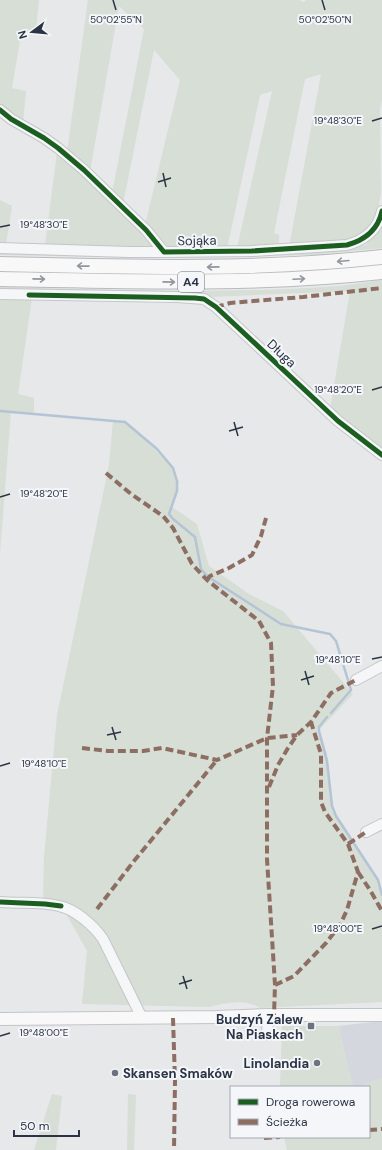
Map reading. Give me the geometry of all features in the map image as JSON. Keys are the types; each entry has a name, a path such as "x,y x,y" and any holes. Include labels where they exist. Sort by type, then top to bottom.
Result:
{"highway":[{"name":"A4","path":"0,264 143,267 234,266 307,264 382,257"},
{"name":"A4","path":"0,279 234,282 300,279 382,272"}],"main road":[{"path":"0,1019 217,1018 242,1015 382,1015"}],"street":[{"name":"Sojąka","path":"0,110 11,119 44,138 84,170 146,230 164,252 252,251 347,245 361,240 373,232 378,224 382,211"},
{"path":"0,248 164,252"},
{"name":"Długa","path":"0,294 177,297 204,299 216,307 338,420 382,455"},
{"path":"356,680 382,666"},
{"path":"366,832 382,824"},
{"path":"0,902 61,906 81,918 96,930 109,951 142,1018"},
{"path":"267,1034 268,1015"}],"shaded area":[{"path":"0,0 39,0 36,30 22,29 12,88 26,91 23,122 0,107"},
{"path":"88,0 299,0 304,2 306,0 382,0 382,100 380,109 381,192 378,210 373,223 355,240 289,247 321,74 305,79 274,233 279,235 279,247 237,248 272,91 260,95 227,249 170,247 159,242 145,225 180,80 154,50 123,204 112,193 144,29 119,6 90,172 67,152"},
{"path":"57,152 78,169 144,233 152,244 151,247 147,250 45,246"},
{"path":"0,200 12,206 6,245 0,244"},
{"path":"382,220 382,248 310,255 160,258 0,255 0,251 312,252 366,245 376,232"},
{"path":"382,280 382,450 330,409 350,291 210,297 0,292 0,287 162,291 284,289 339,286"},
{"path":"0,298 32,298 18,394 34,398 34,413 11,411 0,554"},
{"path":"113,420 125,421 170,464 179,482 172,507 197,524 209,566 249,594 283,611 353,694 319,730 327,753 332,811 379,882 382,891 382,1002 260,1008 241,1002 208,1007 82,1004 87,951 64,910 62,901 43,900 44,857 57,715 109,465"},
{"path":"382,1021 382,1078 362,1086 353,1086 338,1026"},
{"name":"Linolandia","path":"282,1026 338,1026 353,1086 280,1086"},
{"path":"382,1078 382,1150 287,1150 284,1138 370,1138 370,1086 362,1086"},
{"path":"52,1094 62,1096 56,1150 34,1150"},
{"path":"128,1094 136,1095 134,1150 127,1150"}],"waterway":[{"path":"0,411 125,422 157,449 173,468 177,481 177,491 169,514 195,537 201,569 208,577"},
{"path":"210,578 281,624 330,634 336,641 351,690 331,713"},
{"path":"327,717 319,727 319,731 327,761 332,806 336,816 378,880 382,895"}],"marked path":[{"path":"216,307 230,303 382,288"},
{"path":"106,473 131,494 163,516 173,528 192,564 207,580 259,621 271,643 273,686 267,738 267,859 275,985 274,1015"},
{"path":"207,580 210,576 229,568 252,555 261,536 266,518"},
{"path":"269,787 278,765 288,748 297,735 311,722 331,693 356,680"},
{"path":"275,985 294,976 326,943 340,925 347,910 358,872 348,844 325,812 321,802 321,754 311,722"},
{"path":"82,748 108,751 143,751 162,748 217,760 267,738 297,735"},
{"path":"97,909 134,861 217,760"},
{"path":"348,844 366,832"},
{"path":"358,872 382,911"},
{"path":"173,1018 175,1081 174,1150"},
{"path":"370,1130 382,1129"}],"cycle path":[{"path":"0,110 11,119 44,138 84,170 146,230 164,252 252,251 347,245 360,240 370,233 377,224 382,211"},
{"path":"29,295 204,299 216,307 338,421 382,455"},
{"path":"0,902 61,906"}],"place":[{"name":"Budzyń Zalew Na Piaskach","path":"311,1026"},
{"name":"Linolandia","path":"317,1063"},
{"name":"Skansen Smaków","path":"115,1073"}]}
